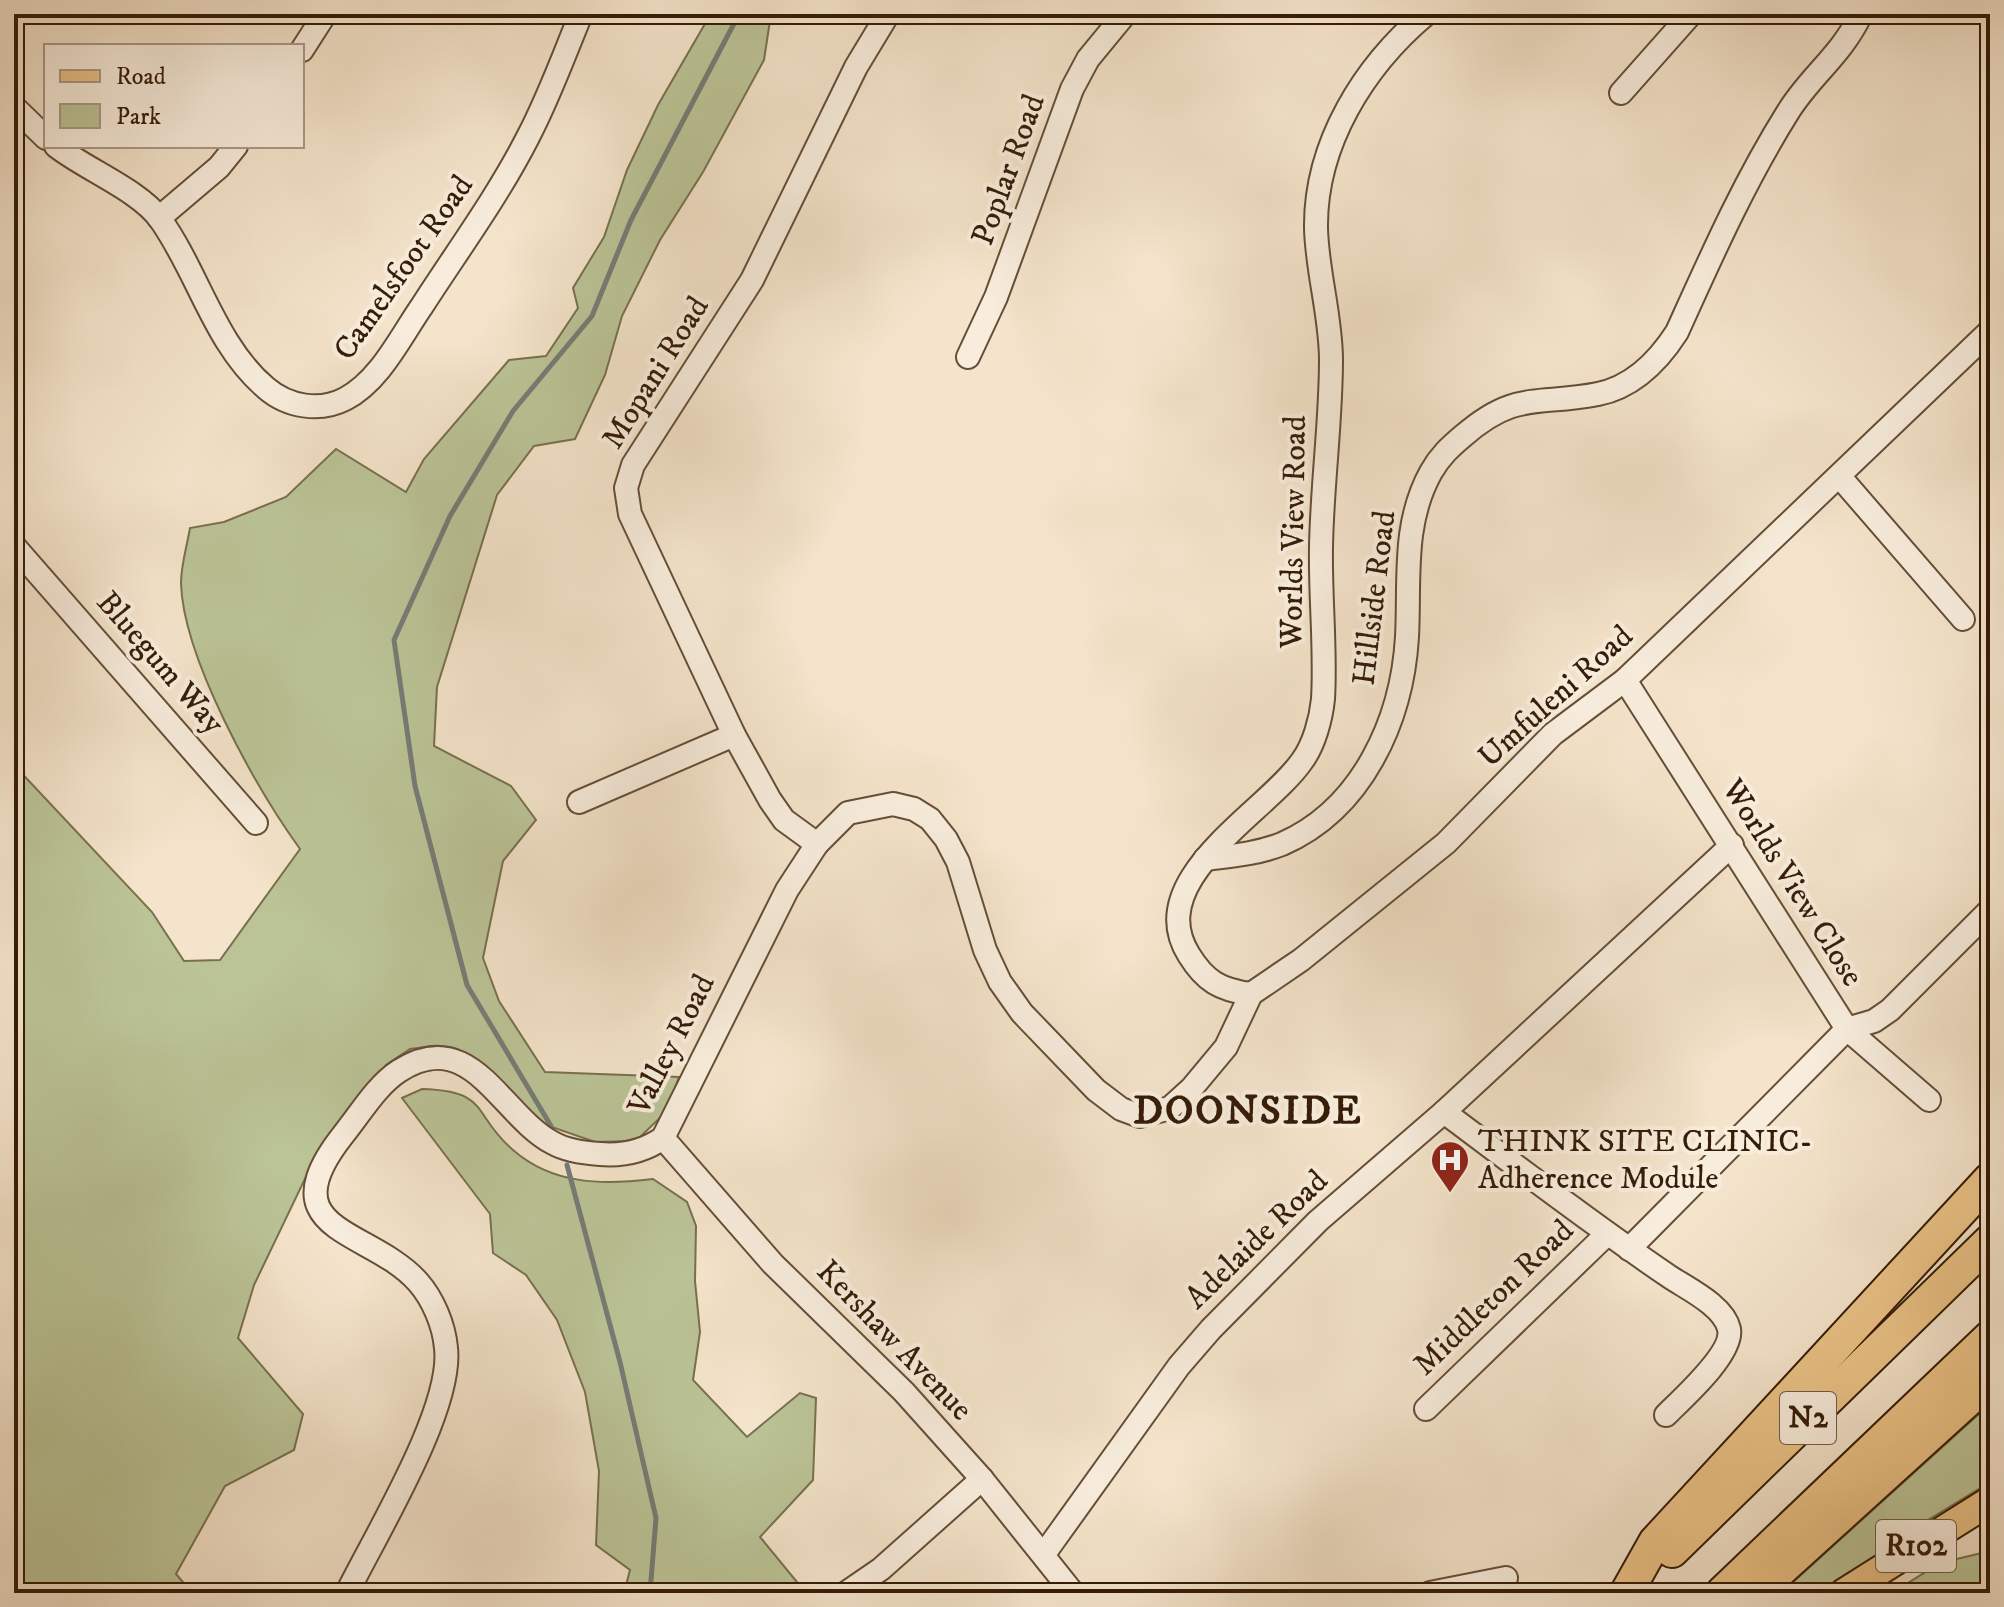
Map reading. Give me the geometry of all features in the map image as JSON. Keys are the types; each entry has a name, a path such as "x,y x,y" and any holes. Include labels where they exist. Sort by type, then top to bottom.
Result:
{"highway":[{"path":"1626,1591 1655,1542 1990,1179"},
{"name":"N2","path":"1626,1591 1695,1531 1990,1241"},
{"name":"N2","path":"1722,1593 1990,1337"},
{"path":"1755,1593 1990,1380"}],"main road":[{"name":"R102","path":"1844,1593 1990,1501"}],"street":[{"path":"304,47 325,14"},
{"name":"Camelsfoot Road","path":"59,148 159,218 203,299 247,367 267,389 292,403 322,407 347,398 365,384 389,355 509,173 530,134 581,14"},
{"name":"Mopani Road","path":"817,844 784,820 734,735 630,514 626,488 633,465 771,245 856,67 888,14"},
{"name":"Poplar Road","path":"968,357 996,297 1072,89 1088,59 1125,14"},
{"name":"Worlds View Road","path":"1251,994 1224,991 1201,976 1183,945 1179,914 1186,890 1205,859 1302,762 1314,738 1323,701 1321,548 1331,359 1316,228 1324,162 1359,90 1380,59 1426,14"},
{"path":"1621,93 1691,14"},
{"name":"Hillside Road","path":"1205,859 1242,855 1281,844 1325,819 1361,780 1392,717 1407,638 1410,531 1421,490 1441,455 1502,407 1599,394 1628,382 1660,358 1677,332 1760,156 1791,107 1833,61 1861,14"},
{"path":"14,107 44,136"},
{"path":"159,218 219,167 234,148"},
{"name":"Umfuleni Road","path":"1170,1108 1191,1089 1226,1047 1251,994 1391,890 1446,843 1553,734 1625,680 1990,331"},
{"path":"1840,477 1963,619"},
{"name":"Bluegum Way","path":"14,546 256,823"},
{"name":"Worlds View Close","path":"1625,680 1847,1029 1929,1100"},
{"path":"579,802 734,735"},
{"name":"Valley Road","path":"347,1593 440,1402 446,1348 439,1319 417,1280 327,1220 317,1201 315,1184 331,1150 392,1076 410,1064 431,1058 468,1066 485,1079 534,1130 554,1144 581,1152 612,1155 636,1152 663,1138 787,890 817,844 848,813 872,805 903,806 930,819 958,862 985,950 1022,1013 1096,1090 1121,1109 1140,1116 1170,1108"},
{"name":"Adelaide Road","path":"1044,1554 1179,1366 1211,1329 1318,1221 1444,1112 1732,845"},
{"path":"1629,1249 1847,1029 1874,1021 1890,1010 1990,910"},
{"path":"1444,1112 1607,1234 1708,1303 1729,1327 1729,1339 1693,1389 1666,1415"},
{"name":"Kershaw Avenue","path":"663,1138 773,1264 904,1392 982,1479 1073,1593"},
{"name":"Middleton Road","path":"1426,1409 1607,1234"},
{"path":"846,1593 881,1569 982,1479"},
{"path":"1430,1593 1506,1578"}],"green space":[{"path":"705,14 771,14 764,60 703,172 660,240 622,316 605,375 575,439 534,446 497,495 437,687 434,746 511,786 536,820 503,861 483,958 499,1001 545,1072 679,1077 667,1111 636,1141 595,1142 540,1123 479,1062 458,1051 434,1046 410,1049 386,1065 313,1162 254,1285 238,1338 303,1414 294,1450 225,1486 176,1574 192,1593 14,1593 14,765 152,912 184,961 220,960 300,849 244,758 194,648 181,583 190,528 224,522 286,497 336,449 406,492 424,459 509,360 546,356 578,308 573,288 604,237 627,170 658,105 706,22"},
{"path":"422,1089 459,1094 470,1100 513,1150 545,1170 597,1182 653,1179 687,1202 696,1226 695,1281 700,1332 693,1380 747,1437 800,1393 816,1398 813,1480 760,1537 806,1593 624,1593 630,1570 596,1545 599,1471 585,1392 557,1320 526,1275 493,1253 490,1214 402,1098"},
{"path":"1990,1404 1990,1482 1897,1539 1828,1593 1781,1593"},
{"path":"1990,1551 1990,1593 1892,1593 1940,1563"}],"waterway":[{"path":"551,1126 467,985 415,786 394,640 450,516 513,411 592,316 631,220 739,14"},
{"path":"567,1165 620,1362 656,1518 650,1593"}],"place":[{"name":"THINK SITE CLINIC- Adherence Module","path":"1450,1194"}],"district":[{"name":"DOONSIDE","path":"1248,1112"}]}
